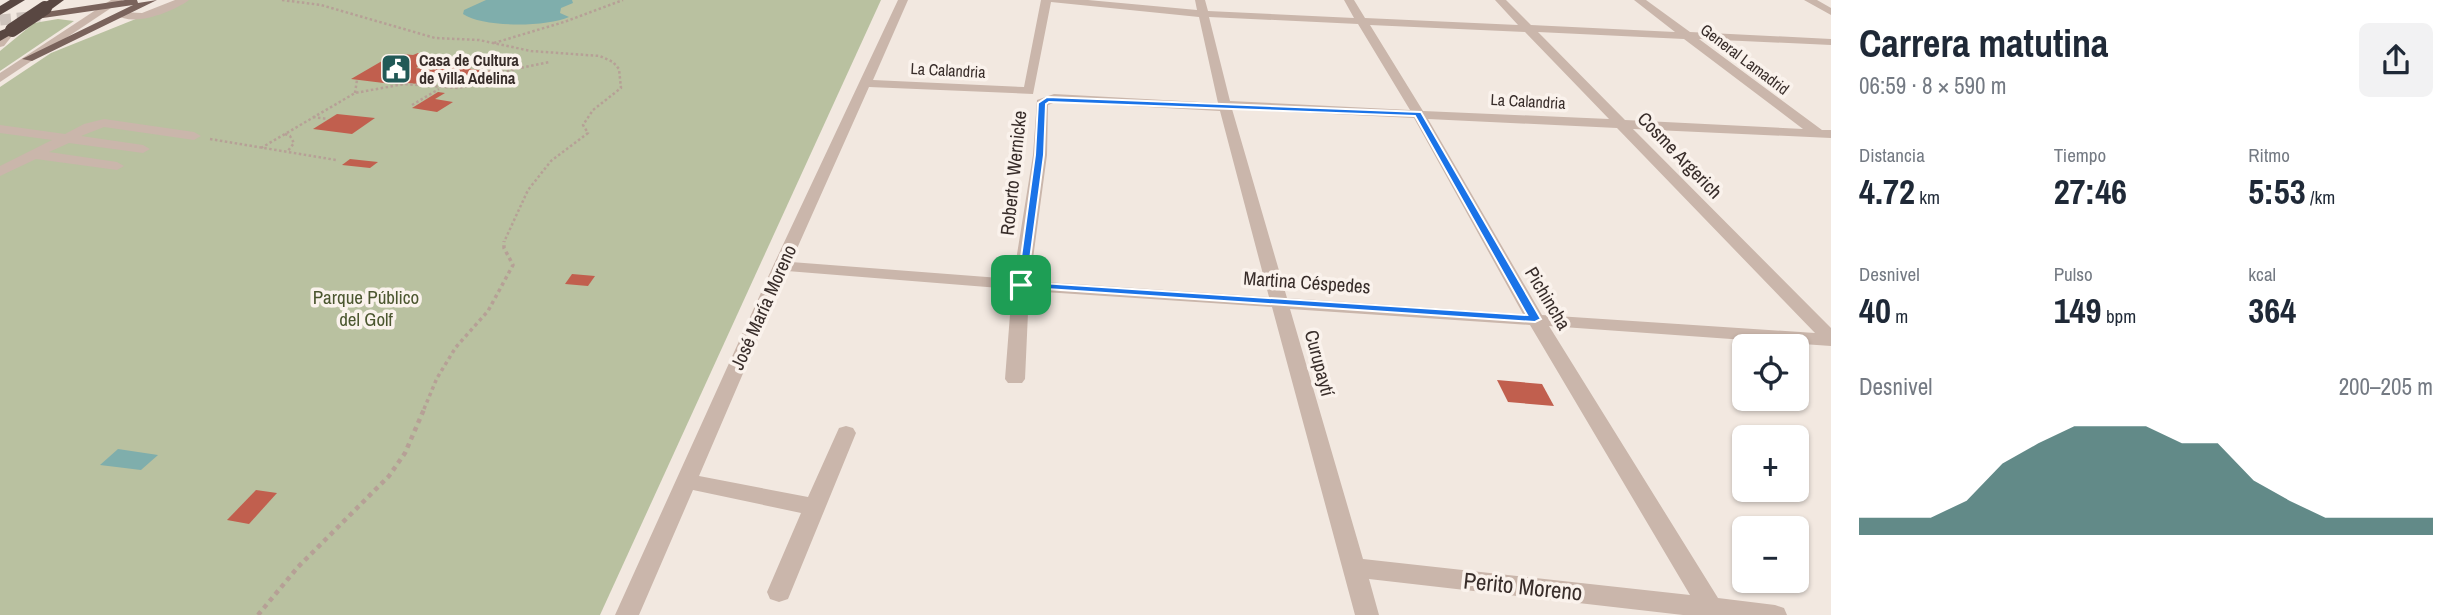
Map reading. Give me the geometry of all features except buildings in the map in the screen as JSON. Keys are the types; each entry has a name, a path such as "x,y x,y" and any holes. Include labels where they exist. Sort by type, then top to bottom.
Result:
{"highway":[{"path":"0,11 19,0"},
{"path":"7,32 44,12 58,0"}],"main road":[{"path":"44,12 142,0"},
{"path":"28,59 152,0"}],"street":[{"path":"121,15 143,16 184,0"},
{"name":"José María Moreno","path":"628,615 781,266 903,0"},
{"name":"Roberto Wernicke","path":"1029,91 1046,0"},
{"path":"1055,0 1202,7 1362,21 1528,30 1831,42"},
{"name":"Pichincha","path":"1349,0 1418,113 1535,319 1712,610"},
{"name":"Cosme Argerich","path":"1500,0 1831,339"},
{"name":"General Lamadrid","path":"1639,0 1825,134 1831,143"},
{"path":"1809,0 1831,12"},
{"path":"0,78 113,3"},
{"name":"Curupaytí","path":"1202,7 1224,106 1367,615"},
{"path":"0,44 7,32"},
{"name":"La Calandria","path":"865,83 1029,91"},
{"name":"La Calandria","path":"1047,100 1418,113 1825,134"},
{"name":"Roberto Wernicke","path":"1015,379 1021,285 1040,155 1042,103 1047,100"},
{"path":"0,172 89,127 104,123 194,136"},
{"path":"0,129 143,149"},
{"path":"37,155 117,166"},
{"name":"Martina Céspedes","path":"781,266 1021,285 1831,339"},
{"path":"779,592 846,433"},
{"path":"686,481 815,507"},
{"name":"Perito Moreno","path":"1354,568 1775,615"}],"path":[{"path":"258,615 298,567 390,476 405,453 437,378 456,347 488,311 513,265 504,248 505,240 528,190 551,161 588,133 583,125 593,110 621,88 619,69 605,58 572,52 531,51 409,32 357,14 321,5 282,0"},
{"path":"493,43 564,22 623,0"},
{"path":"427,68 440,60"},
{"path":"490,73 548,62"},
{"path":"261,148 355,93 404,84 441,88 473,85 495,70 434,64"},
{"path":"355,93 357,80"},
{"path":"412,105 441,88"},
{"path":"313,117 328,120"},
{"path":"285,134 290,136 294,143 287,152"},
{"path":"194,136 336,160"}],"green space":[{"name":"Parque Público del Golf","path":"183,0 881,0 600,615 0,615 0,87 51,53"},
{"path":"58,19 74,21 0,71 0,51 34,23"}],"water":[{"path":"486,0 572,0 573,3 561,8 560,13 569,17 546,23 500,24 473,19 463,14 464,10"},
{"path":"118,449 158,455 141,470 100,465"}],"tunnel":[{"path":"0,20 40,16"}],"place":[{"name":"Casa de Cultura de Villa Adelina","path":"396,69"}],"route":[{"path":"1055,98 1418,113 1535,319 1281,302 1021,285 1040,155 1042,103 1047,100 1055,98"}]}
